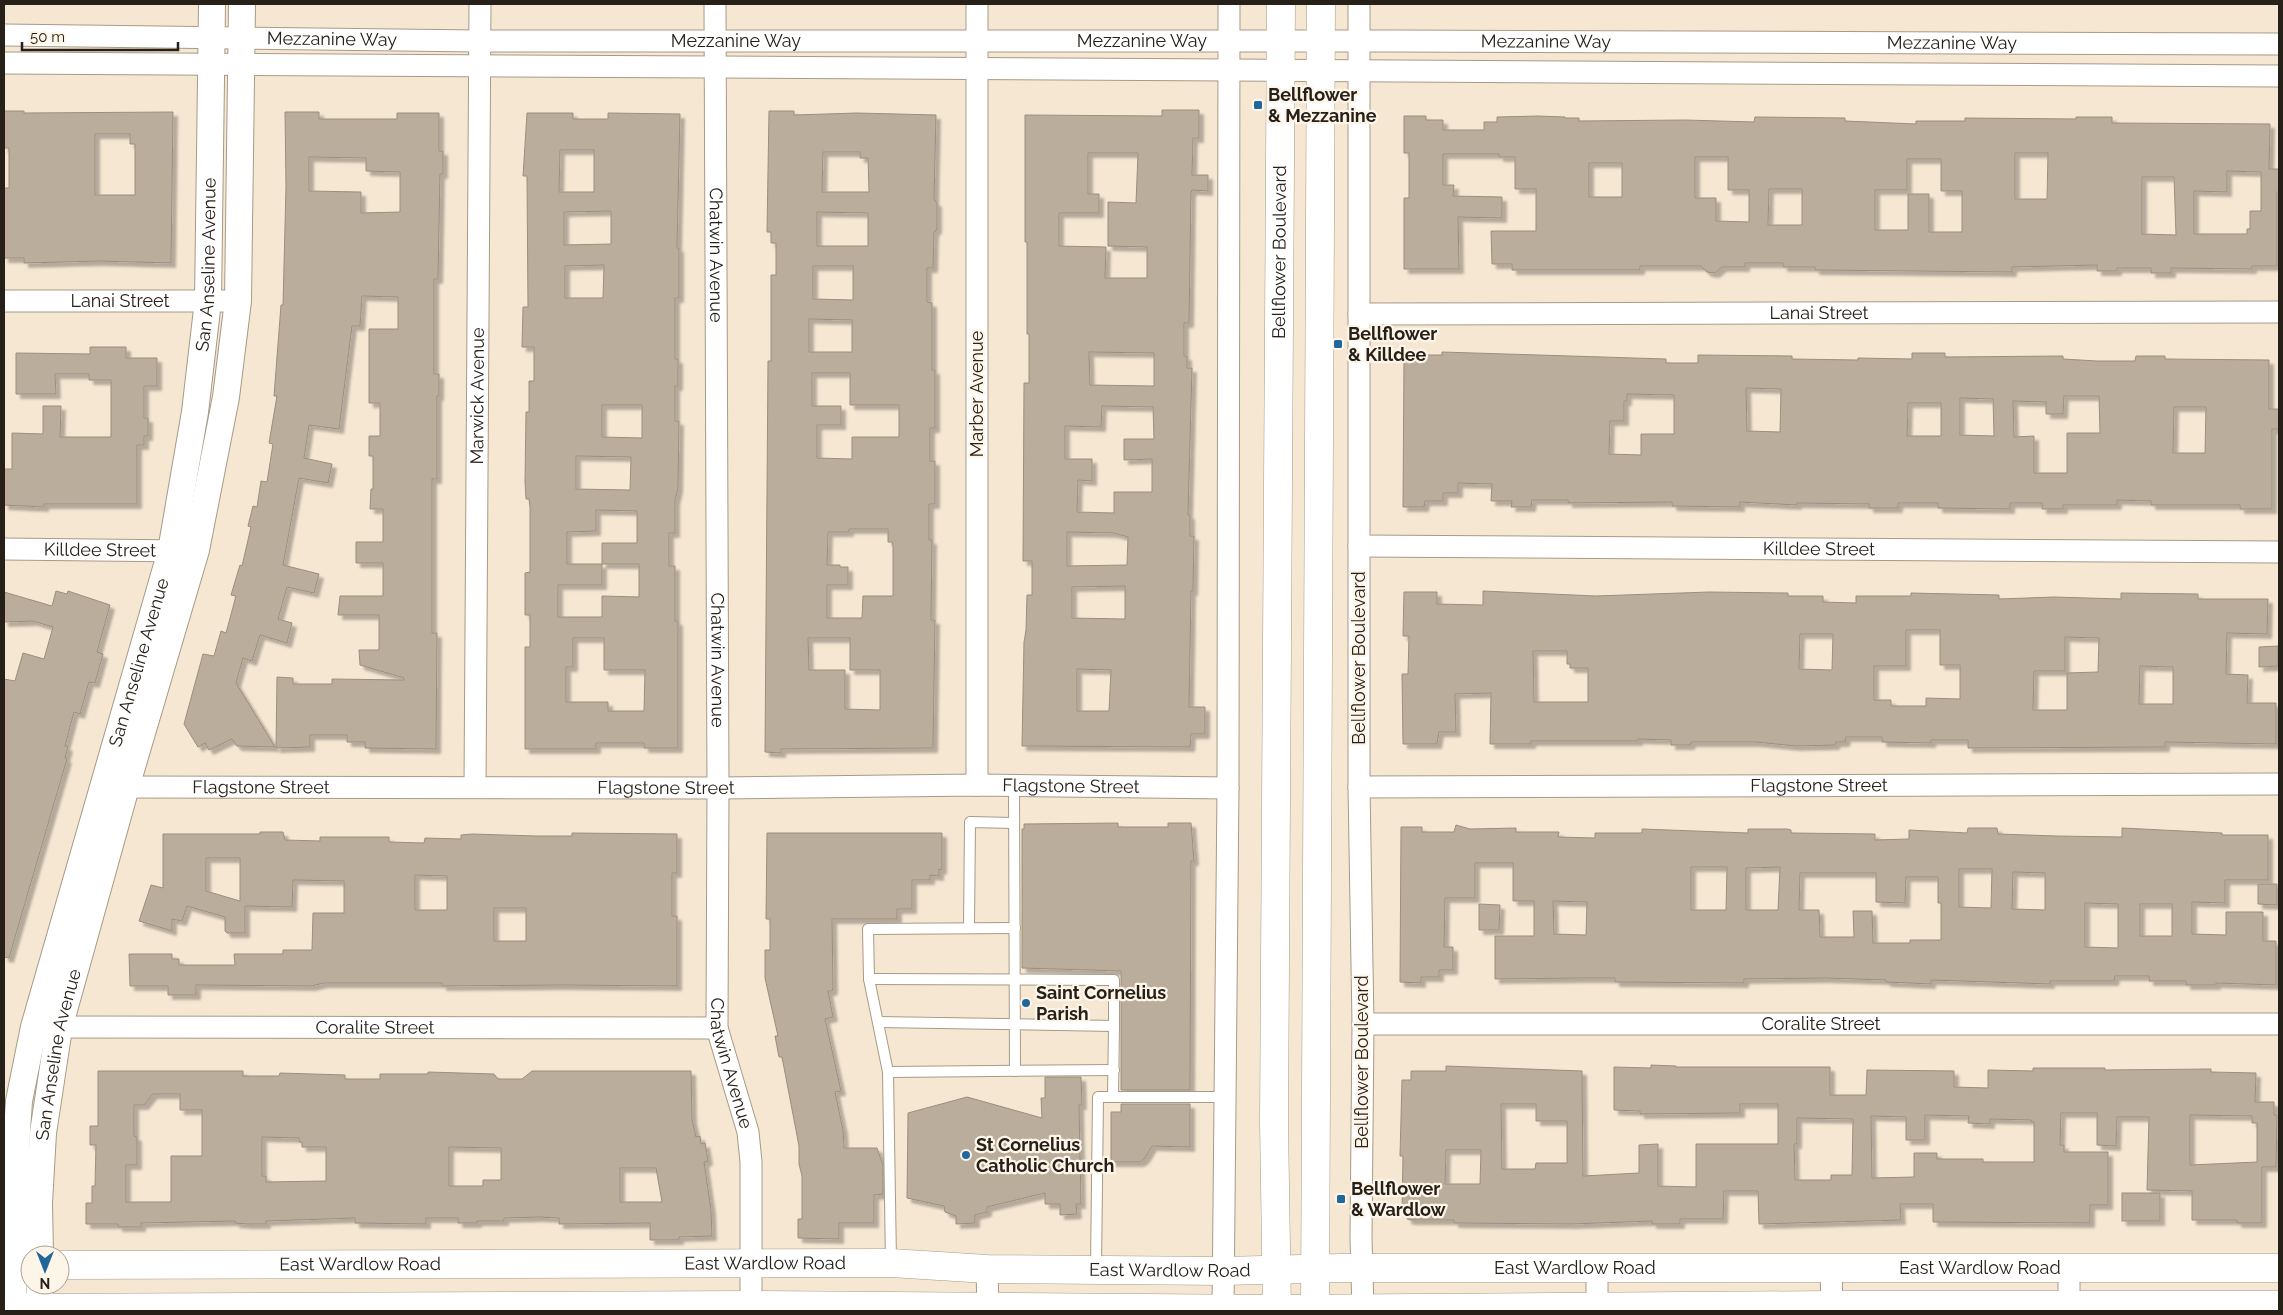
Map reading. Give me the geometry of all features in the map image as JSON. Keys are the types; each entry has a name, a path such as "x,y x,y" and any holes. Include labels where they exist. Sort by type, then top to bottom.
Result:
{"main road":[{"name":"Bellflower Boulevard","path":"1277,1310 1274,1113 1281,4"},
{"path":"1315,1310 1321,4"},
{"name":"East Wardlow Road","path":"70,1265 891,1263 987,1269 1224,1271 1314,1268 2279,1268"},
{"path":"515,1306 516,1264"},
{"path":"280,1265 280,1307"},
{"path":"10,1309 40,1301 321,1309 515,1306 1363,1310 2069,1308 2279,1305"}],"street":[{"name":"San Anseline Avenue","path":"10,1309 15,1265 18,1111 46,1027 115,787 171,551 195,412 208,302 212,4"},
{"name":"San Anseline Avenue","path":"115,787 196,550 226,397 238,301 242,4"},
{"name":"Marwick Avenue","path":"475,787 480,4"},
{"name":"Chatwin Avenue","path":"715,4 717,1028 748,1132 751,1162 751,1308"},
{"name":"Marber Avenue","path":"977,4 977,785"},
{"path":"1223,1310 1228,788 1229,4"},
{"name":"Bellflower Boulevard","path":"1359,4 1359,546 1363,1310"},
{"name":"Mezzanine Way","path":"4,35 211,36 479,41 2279,44"},
{"name":"Mezzanine Way","path":"4,63 1280,72 2279,76"},
{"name":"Lanai Street","path":"4,301 238,301"},
{"name":"Lanai Street","path":"1359,314 2279,312"},
{"name":"Killdee Street","path":"1359,546 2279,552"},
{"name":"Killdee Street","path":"4,549 196,550"},
{"name":"Flagstone Street","path":"1360,787 2279,784"},
{"name":"Flagstone Street","path":"115,787 718,788 977,785 1228,788"},
{"name":"Coralite Street","path":"1363,1024 2279,1024"},
{"name":"San Anseline Avenue","path":"40,1245 39,1202 46,1027"},
{"name":"Coralite Street","path":"46,1027 717,1028"},
{"path":"1831,1267 1832,1308"},
{"path":"2069,1267 2069,1308"},
{"path":"1597,1268 1597,1309"},
{"path":"987,1269 988,1309"}],"lane":[{"path":"1014,786 1015,1071"},
{"path":"969,928 970,822 1014,823"},
{"path":"891,1263 888,1072 868,979 868,929 1015,928"},
{"path":"868,979 1114,980 1113,1097"},
{"path":"878,1022 1114,1026"},
{"path":"888,1072 1114,1070"},
{"path":"1096,1269 1098,1097 1226,1097"}],"building":[{"path":"1162,110 1199,110 1199,138 1193,138 1192,175 1208,175 1208,191 1192,190 1191,193 1189,323 1184,323 1184,356 1187,356 1187,368 1192,368 1188,515 1190,515 1190,536 1194,536 1189,707 1205,707 1205,734 1191,734 1190,747 1022,746 1027,595 1032,595 1032,561 1023,561 1024,383 1029,383 1027,242 1025,242 1025,115 1162,116","holes":["1088,153 1138,153 1136,203 1108,202 1108,246 1147,247 1147,278 1105,278 1106,247 1059,246 1059,213 1099,213 1099,194 1088,194","1089,352 1154,353 1154,386 1090,385","1102,406 1153,407 1154,439 1124,439 1124,460 1152,459 1152,492 1114,492 1114,513 1077,512 1078,480 1092,481 1092,459 1065,459 1065,426 1101,427","1067,532 1114,533 1128,537 1127,565 1067,566","1125,586 1125,619 1072,618 1072,587","1077,669 1111,670 1109,711 1077,711"]},
{"path":"4,111 24,111 24,113 173,112 171,263 98,261 24,263 24,258 4,258 4,188 9,188 9,148 4,148","holes":["95,134 130,134 130,144 135,144 135,195 95,195"]},
{"path":"769,111 794,111 794,115 857,113 936,115 934,200 937,203 937,229 934,232 933,268 927,268 927,302 932,303 932,370 935,370 935,428 930,428 930,461 935,461 935,504 929,504 929,540 932,540 931,620 935,620 933,748 781,749 781,753 765,752 768,361 771,361 771,275 776,275 776,243 771,243 771,232 767,232","holes":["823,152 860,152 860,158 868,158 869,192 822,192","817,212 868,213 868,246 817,246","813,266 853,266 853,300 813,299","809,319 852,320 852,352 809,352","812,373 850,373 850,405 899,405 899,437 852,437 852,459 817,458 817,425 841,425 841,406 812,406","849,529 888,529 888,542 892,542 893,546 893,596 863,596 862,618 827,618 827,585 848,585 848,567 827,565 828,532 849,532","808,638 850,638 850,670 880,670 880,710 845,709 845,670 809,670"]},
{"path":"285,112 319,112 319,119 397,119 397,113 439,113 439,151 443,151 443,174 440,174 438,279 434,279 434,374 439,374 439,396 437,396 437,479 432,479 432,633 437,633 436,749 365,748 365,742 347,742 347,735 310,735 310,747 276,748 277,677 293,678 293,684 332,684 332,679 404,680 404,678 360,665 359,650 379,650 379,615 338,615 340,596 383,596 383,563 356,563 356,542 383,542 383,509 370,509 371,489 373,489 373,456 369,456 369,436 380,436 380,403 369,403 369,329 398,329 398,297 362,296 360,326 352,326 339,429 309,425 304,458 332,464 328,483 299,478 283,565 319,574 314,593 287,587 278,619 292,623 287,643 260,635 252,661 243,658 236,683 275,747 237,746 232,739 209,750 205,743 198,747 184,724 203,654 214,656 221,631 226,633 236,596 231,595 240,565 242,566 251,527 248,526 253,506 257,507 261,481 267,482 273,444 269,443 277,396 274,396 281,305 283,305 286,187","holes":["309,157 366,158 366,171 400,172 400,212 361,213 361,192 309,191"]},
{"path":"527,113 573,113 573,119 608,119 608,113 680,114 677,248 679,248 679,298 675,298 675,359 678,359 678,386 675,386 675,421 679,421 678,488 675,501 675,533 669,533 669,566 675,566 675,621 678,621 678,748 644,748 644,743 596,743 596,749 525,749 525,647 530,647 530,615 525,615 525,573 530,572 530,507 529,499 526,499 525,482 526,412 529,412 529,381 534,381 534,347 522,347 523,307 528,307 527,176 523,176","holes":["560,150 594,150 594,192 559,192","611,211 611,244 564,245 564,212","604,265 603,298 565,298 565,266","602,405 642,405 642,438 602,437","576,456 631,457 630,490 576,489","596,510 637,511 637,543 602,543 602,564 567,564 567,532 596,531","602,564 639,564 639,597 602,596 602,617 558,617 558,585 602,585","573,638 604,638 604,670 645,670 644,711 608,711 608,702 566,702 566,667 573,667"]},
{"path":"1404,116 1426,116 1426,120 1443,120 1443,130 1484,130 1484,122 1497,122 1497,117 1538,116 1579,118 1579,121 1685,120 1754,122 1755,117 1845,118 1845,121 1916,124 1916,121 1965,121 1965,118 2076,119 2076,117 2112,117 2112,123 2270,124 2269,169 2279,169 2279,192 2277,192 2277,266 2252,266 2252,269 2171,268 2171,273 2151,273 2151,268 2117,268 2117,271 2097,271 2097,265 2012,267 2012,272 1815,270 1815,267 1783,267 1783,263 1745,263 1745,267 1722,267 1715,273 1707,272 1701,266 1640,266 1640,270 1512,270 1512,264 1492,264 1491,231 1536,231 1536,189 1515,189 1515,157 1499,157 1499,154 1443,154 1443,185 1454,185 1453,196 1502,197 1502,218 1458,217 1459,269 1404,269 1404,198 1409,198 1409,153 1404,153","holes":["2015,153 2048,153 2047,199 2015,199","1695,157 1728,157 1728,190 1749,190 1749,222 1716,221 1716,198 1695,198","1907,159 1941,159 1941,191 1962,191 1962,232 1929,232 1929,194 1908,194 1908,230 1875,230 1875,190 1907,190","1589,163 1622,163 1622,197 1589,197","2227,171 2261,172 2261,211 2250,211 2250,229 2247,229 2247,234 2194,234 2194,191 2227,192","2142,177 2174,177 2176,235 2142,234","1769,189 1802,189 1802,225 1768,225"]},
{"path":"90,347 126,347 126,358 157,358 157,386 144,386 144,418 148,418 148,436 144,436 144,445 137,445 137,504 44,504 44,507 4,505 4,469 12,469 12,433 43,434 43,406 61,406 60,437 111,437 111,380 89,380 89,374 55,374 56,394 16,394 16,353 90,354"},
{"path":"1442,352 1666,359 1666,363 1698,363 1698,355 1792,356 1792,359 1858,360 1858,358 1912,359 1912,353 1945,353 1945,357 2063,356 2063,359 2097,361 2135,361 2136,356 2165,356 2165,359 2269,360 2269,409 2279,409 2279,429 2272,429 2272,509 2240,509 2240,505 2151,505 2151,501 2117,500 2117,505 2063,505 2063,509 2042,509 2042,503 2010,503 2010,509 1938,508 1938,503 1898,503 1898,508 1869,508 1869,504 1797,503 1797,505 1740,502 1740,507 1672,506 1672,502 1568,503 1568,500 1532,500 1531,507 1511,507 1512,501 1491,501 1492,484 1458,483 1458,493 1443,493 1443,501 1425,501 1424,507 1403,507 1404,355 1442,355","holes":["1746,388 1781,389 1780,432 1747,431","1627,394 1674,395 1674,434 1641,434 1641,455 1609,454 1610,421 1624,421 1624,401 1627,401","2064,396 2099,396 2100,433 2067,433 2067,473 2034,473 2034,436 2014,437 2013,401 2046,402 2046,414 2063,414","1960,398 1993,399 1994,436 1960,435","1908,403 1941,403 1941,436 1907,436","2174,407 2206,407 2205,453 2173,453"]},
{"path":"56,591 67,594 68,591 110,605 97,652 103,654 95,683 89,682 80,714 74,712 65,746 68,747 65,758 67,759 9,958 4,957 4,679 15,681 23,653 44,659 53,627 33,621 4,622 4,592 52,606"},
{"path":"1483,591 1596,596 1709,592 1788,593 1788,596 1823,596 1823,602 1856,603 1856,596 1911,596 1911,593 1999,595 1999,599 2054,597 2121,599 2121,593 2198,594 2198,599 2268,599 2267,634 2227,633 2226,674 2248,675 2247,703 2276,703 2276,744 2165,742 2165,747 1968,748 1968,740 1931,740 1931,743 1882,742 1882,737 1846,737 1845,742 1836,742 1835,745 1796,746 1756,742 1691,742 1690,745 1671,745 1671,740 1638,739 1638,741 1531,741 1531,744 1490,744 1491,693 1455,694 1456,732 1439,732 1437,744 1403,744 1402,674 1408,674 1409,636 1403,636 1404,592 1437,592 1437,604 1483,605","holes":["1906,630 1940,630 1940,665 1960,665 1960,699 1926,698 1926,706 1891,706 1891,700 1874,700 1874,666 1906,666","1800,634 1833,634 1832,670 1799,669","2065,637 2099,638 2098,672 2067,673 2067,710 2033,710 2034,671 2065,671","1533,651 1567,651 1567,664 1570,664 1570,668 1588,668 1588,702 1534,702","2140,666 2173,667 2173,704 2139,704"]},
{"path":"2278,646 2278,666 2259,667 2259,647"},
{"path":"1118,823 1118,827 1168,827 1168,823 1191,823 1194,861 1191,861 1190,1090 1121,1090 1121,971 1022,968 1022,829 1024,829 1024,824"},
{"path":"1456,825 1470,829 1516,828 1516,832 1559,832 1558,837 1595,838 1595,833 1642,833 1642,829 1748,833 1748,829 1787,829 1791,830 1791,833 1875,834 1875,840 1909,839 1909,830 1967,833 1968,828 1997,828 1998,834 2056,836 2122,837 2122,828 2222,833 2222,835 2268,835 2268,880 2225,880 2225,903 2192,902 2192,934 2226,935 2226,912 2263,912 2263,941 2276,941 2276,985 2216,983 2216,985 2186,985 2186,981 2149,981 2149,976 2115,976 2114,981 2050,981 2050,984 1931,980 1931,984 1825,978 1744,979 1744,983 1615,982 1615,978 1495,979 1495,936 1534,936 1534,901 1513,901 1513,863 1475,863 1475,898 1445,898 1444,947 1453,947 1453,970 1439,970 1439,977 1421,977 1421,983 1400,982 1401,827 1422,827 1422,832 1454,832","holes":["1691,867 1727,867 1726,910 1691,910","1780,867 1778,910 1746,910 1746,868","1959,869 1992,869 1991,908 1959,907","2013,872 2045,873 2045,910 2012,909","1800,873 1876,873 1876,902 1905,903 1906,877 1938,877 1938,903 1941,903 1941,940 1910,940 1910,943 1873,943 1872,911 1853,911 1854,937 1820,937 1819,910 1799,910","1553,901 1587,902 1586,935 1554,934","2085,903 2118,904 2118,948 2085,947","2140,904 2172,904 2172,936 2140,936"]},
{"path":"260,832 283,832 285,840 320,841 320,837 389,837 389,842 424,843 425,838 461,839 461,835 472,834 572,836 572,833 677,834 677,873 672,873 672,916 677,916 677,986 442,986 442,983 324,983 311,986 196,985 196,995 168,995 168,986 130,986 129,954 172,954 172,959 179,959 179,965 235,965 234,954 283,954 283,950 312,950 313,913 344,913 344,881 293,880 292,907 245,906 245,933 227,933 225,931 225,917 187,906 182,921 172,919 172,931 139,921 151,885 163,888 163,834 260,834","holes":["206,858 240,858 240,901 206,891","415,875 447,876 447,910 415,910","494,908 526,908 526,941 494,941"]},
{"path":"767,833 942,833 942,870 939,869 939,876 930,875 930,880 912,880 912,909 897,909 897,919 832,919 833,988 832,991 828,991 833,1017 825,1019 841,1091 835,1092 843,1130 844,1148 877,1148 883,1165 883,1194 874,1195 874,1223 839,1223 839,1239 798,1238 798,1219 802,1219 802,1176 799,1164 799,1146 782,1057 779,1057 775,1036 778,1036 765,978 765,950 770,950 770,919 766,919"},
{"path":"2258,884 2277,884 2277,905 2258,904"},
{"path":"1479,904 1500,905 1499,930 1479,930"},
{"path":"1651,1065 1676,1067 1830,1067 1830,1095 1866,1095 1867,1070 1954,1071 1954,1087 1988,1088 1988,1070 2033,1071 2033,1068 2105,1068 2105,1070 2211,1069 2211,1072 2256,1073 2255,1102 2274,1102 2274,1115 2277,1115 2276,1167 2262,1167 2262,1223 2237,1223 2237,1220 2192,1220 2192,1191 2147,1190 2149,1117 2117,1117 2116,1146 2097,1145 2097,1113 2061,1113 2060,1145 2064,1145 2064,1152 2108,1152 2108,1205 2090,1205 2090,1223 1933,1222 1933,1204 1900,1204 1901,1220 1759,1224 1758,1191 1724,1191 1723,1219 1680,1219 1680,1224 1652,1224 1652,1221 1571,1224 1454,1223 1454,1220 1411,1220 1407,1219 1407,1211 1402,1211 1403,1156 1400,1156 1402,1080 1411,1080 1411,1071 1446,1071 1446,1066 1582,1071 1583,1176 1639,1173 1639,1145 1658,1144 1658,1186 1696,1187 1696,1144 1778,1144 1778,1104 1740,1104 1740,1113 1640,1114 1640,1111 1614,1110 1614,1067 1651,1068","holes":["1501,1104 1536,1104 1536,1121 1567,1121 1567,1163 1536,1163 1535,1169 1502,1169","1925,1115 1969,1116 1968,1123 1990,1124 1990,1119 2031,1120 2031,1122 2034,1122 2034,1162 1983,1162 1983,1159 1937,1159 1937,1153 1914,1153 1914,1177 1872,1178 1871,1116 1906,1117 1906,1140 1925,1140","2190,1115 2252,1116 2252,1123 2257,1123 2257,1162 2190,1165","1797,1118 1853,1119 1852,1175 1831,1175 1831,1180 1795,1180 1794,1144 1797,1144","1446,1150 1481,1150 1480,1184 1445,1184"]},
{"path":"98,1071 243,1071 243,1076 279,1076 280,1073 345,1075 345,1079 380,1079 380,1074 428,1074 428,1072 494,1074 498,1079 522,1079 532,1071 691,1071 692,1119 696,1137 700,1136 701,1144 705,1143 708,1161 704,1162 711,1210 712,1236 679,1237 679,1240 650,1240 650,1223 559,1224 559,1218 539,1217 504,1218 504,1221 477,1221 477,1223 458,1223 458,1218 426,1218 426,1224 355,1223 355,1218 266,1221 266,1224 235,1223 235,1221 141,1223 141,1227 118,1227 118,1224 86,1224 86,1203 92,1203 92,1186 95,1186 96,1145 90,1145 90,1126 98,1126","holes":["153,1094 180,1094 180,1110 202,1110 202,1156 171,1156 171,1202 126,1202 126,1165 137,1165 137,1137 134,1136 134,1105 144,1105","262,1137 299,1138 299,1142 302,1142 302,1147 326,1147 326,1181 266,1182 266,1176 262,1176","449,1147 501,1148 501,1180 483,1180 483,1186 449,1186","620,1168 656,1168 662,1202 620,1202"]},
{"name":"St Cornelius Catholic Church","path":"1045,1077 1081,1077 1082,1105 1079,1105 1081,1204 1076,1204 1077,1214 1060,1215 1060,1204 1045,1204 1045,1193 987,1207 987,1212 975,1215 975,1223 956,1224 956,1216 945,1212 944,1206 907,1198 908,1113 967,1097 1042,1118 1041,1098 1045,1098"},
{"path":"1121,1104 1190,1104 1190,1147 1152,1146 1145,1158 1140,1162 1111,1162 1111,1112 1121,1112"},
{"path":"2122,1193 2160,1193 2160,1221 2122,1221"}],"place":[{"name":"Bellflower & Mezzanine","path":"1258,105"},
{"name":"Bellflower & Killdee","path":"1338,344"},
{"name":"Saint Cornelius Parish","path":"1026,1003"},
{"name":"St Cornelius Catholic Church","path":"966,1155"},
{"name":"Bellflower & Wardlow","path":"1341,1199"}]}
